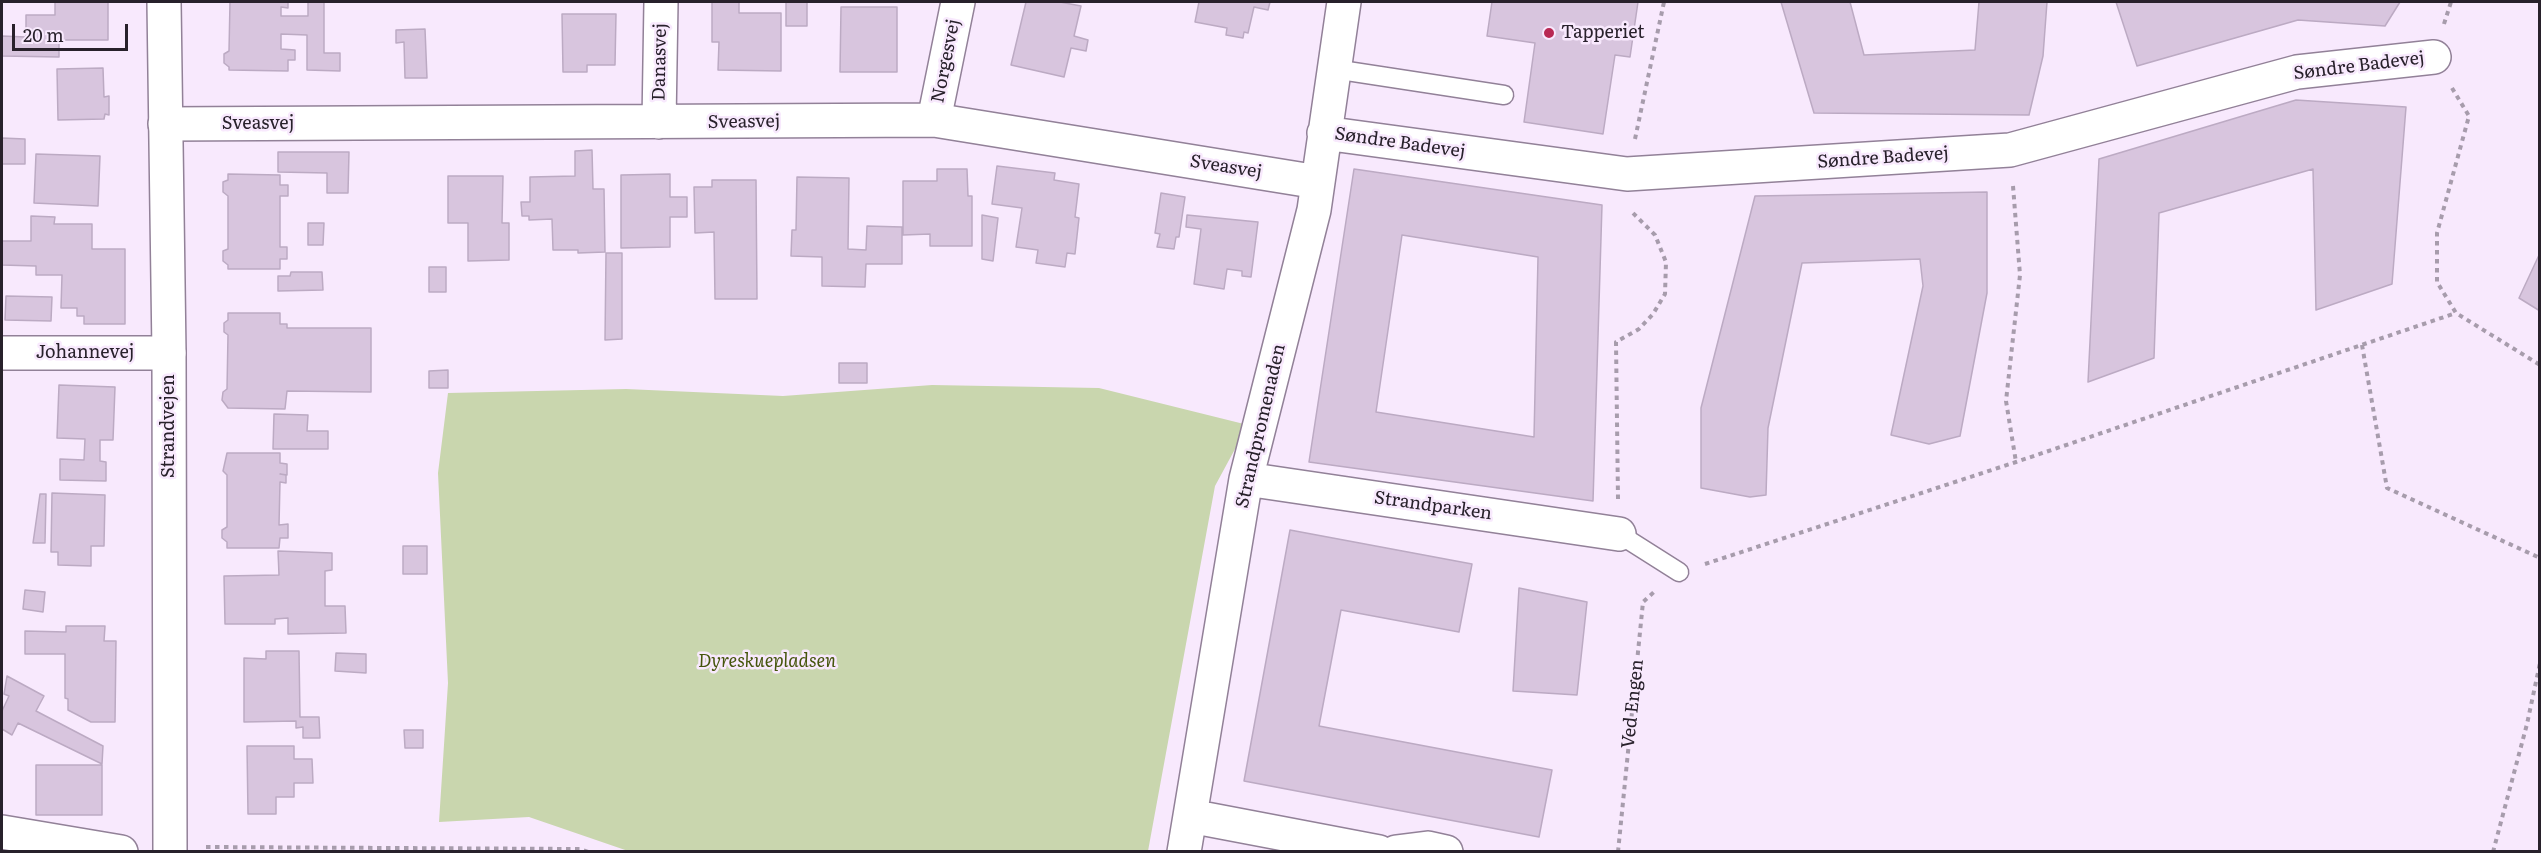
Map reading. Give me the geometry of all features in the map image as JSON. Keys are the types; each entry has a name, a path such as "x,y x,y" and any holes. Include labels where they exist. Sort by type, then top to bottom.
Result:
{"street":[{"name":"Strandvejen","path":"164,2 169,353 170,849"},
{"name":"Danasvej","path":"659,122 661,2"},
{"name":"Norgesvej","path":"934,120 958,2"},
{"name":"Strandpromenaden","path":"1184,852 1246,479 1314,210 1344,2"},
{"name":"Søndre Badevej","path":"1324,133 1627,174 2010,150 2297,72 2434,57"},
{"name":"Sveasvej","path":"165,124 934,120 1318,182"},
{"name":"Johannevej","path":"2,353 169,353"},
{"name":"Strandparken","path":"1246,479 1619,534"},
{"path":"1190,816 1379,852"},
{"path":"2,832 121,852"},
{"path":"1396,852 1428,848 1446,852"}],"lane":[{"path":"1334,69 1504,95"},
{"path":"1619,534 1678,572"}],"path":[{"path":"1619,534 1616,342 1639,329 1653,315 1665,294 1666,262 1654,235 1624,204 1627,174 1664,2"},
{"path":"2451,2 2434,57 2469,116 2437,233 2437,282 2456,313 2540,365"},
{"path":"2010,150 2020,275 2006,401 2016,462"},
{"path":"1678,572 2016,462 2456,313"},
{"path":"2362,345 2387,488 2540,558"},
{"name":"Ved Engen","path":"1618,852 1643,602 1678,572"},
{"path":"2493,852 2527,724 2540,663"},
{"path":"170,849 580,849 588,852"}],"green space":[{"name":"Dyreskuepladsen","path":"932,385 1099,388 1248,425 1215,486 1148,851 631,852 529,817 439,822 448,683 438,473 448,393 626,389 783,396"}],"building":[{"path":"55,2 108,2 108,40 59,40 59,57 2,56 2,36 26,37 26,15 55,15"},
{"path":"230,2 288,2 288,8 281,7 281,16 308,16 308,2 324,2 324,53 340,53 340,71 307,70 307,35 281,34 281,49 295,50 295,60 288,60 288,71 229,70 224,63 224,54 229,51"},
{"path":"712,2 739,2 739,13 781,13 781,71 718,70 719,42 712,42"},
{"path":"786,2 807,2 807,26 786,26"},
{"path":"1026,2 1060,2 1081,6 1074,36 1088,40 1086,51 1071,48 1064,77 1011,65"},
{"path":"1199,2 1270,2 1268,10 1254,7 1248,33 1244,32 1243,38 1226,35 1227,28 1195,22"},
{"path":"1492,2 1638,2 1630,57 1615,55 1603,134 1524,122 1535,43 1487,36"},
{"path":"1781,2 1850,2 1864,55 1975,50 1979,2 2047,2 2043,56 2029,115 1814,113"},
{"path":"2116,2 2400,2 2385,26 2298,20 2137,66"},
{"path":"841,7 897,7 897,72 840,72"},
{"path":"562,14 616,14 615,65 587,65 587,72 563,72"},
{"path":"425,29 427,78 405,78 404,42 396,43 396,30"},
{"path":"103,68 104,97 109,96 109,115 105,114 104,119 58,120 57,69"},
{"path":"2296,100 2406,107 2392,284 2316,310 2313,169 2159,213 2154,358 2088,382 2099,159"},
{"path":"2,138 25,139 25,164 2,164"},
{"path":"592,150 593,189 604,189 605,252 578,253 578,250 553,250 552,219 529,220 529,216 522,216 521,202 530,202 530,177 575,176 575,151"},
{"path":"278,152 349,152 348,193 327,193 327,173 278,172"},
{"path":"36,154 100,156 98,206 34,203"},
{"path":"997,166 1055,173 1054,180 1079,184 1075,217 1079,218 1075,254 1067,253 1065,267 1036,263 1038,250 1016,247 1022,208 992,204"},
{"path":"937,169 967,169 968,196 972,196 972,246 930,246 930,234 903,235 903,181 937,181"},
{"path":"1354,169 1602,205 1593,501 1309,462","holes":["1402,235 1538,257 1534,437 1376,412"]},
{"path":"228,174 280,175 280,185 288,185 288,196 280,196 280,247 287,247 287,259 280,259 280,269 228,269 228,265 223,261 223,251 228,249 228,196 223,192 223,182 228,180"},
{"path":"670,174 670,197 687,197 687,217 670,217 670,247 621,248 621,175"},
{"path":"448,176 503,176 502,223 509,223 509,260 468,261 468,223 448,223"},
{"path":"797,177 849,178 848,249 866,250 867,226 902,227 902,264 866,264 865,287 822,286 822,257 791,256 792,230 796,230"},
{"path":"712,180 756,180 757,299 715,299 714,232 695,233 694,187 712,187"},
{"path":"1987,192 1987,293 1960,436 1929,444 1891,435 1923,286 1920,259 1802,263 1768,428 1766,495 1750,497 1701,488 1701,408 1755,196"},
{"path":"1161,193 1185,197 1179,237 1176,237 1174,249 1157,247 1160,234 1155,233"},
{"path":"982,215 998,218 993,261 982,259"},
{"path":"1187,215 1258,222 1251,277 1242,276 1242,271 1227,269 1224,289 1194,284 1201,229 1186,227"},
{"path":"31,216 55,217 54,224 92,224 92,249 125,249 125,324 84,324 84,316 77,316 77,308 61,308 62,275 36,275 36,266 2,265 2,241 31,241"},
{"path":"308,223 324,223 323,245 308,245"},
{"path":"606,253 622,253 622,339 605,340"},
{"path":"2540,253 2540,311 2519,298"},
{"path":"429,267 446,267 446,292 429,292"},
{"path":"291,272 322,272 323,290 278,291 278,276 290,276"},
{"path":"6,296 52,297 51,321 5,320"},
{"path":"228,313 280,313 280,324 287,324 287,328 371,328 371,392 287,391 285,409 228,408 222,400 223,392 227,389 228,335 224,332 224,323 228,320"},
{"path":"839,363 867,363 867,383 839,383"},
{"path":"448,370 448,388 429,388 429,371"},
{"path":"59,385 115,387 113,440 100,440 100,461 106,462 106,481 60,480 60,459 84,460 85,439 57,438"},
{"path":"274,414 308,415 307,431 328,431 328,449 273,449"},
{"path":"227,453 280,453 280,463 287,464 287,475 280,474 286,475 286,483 280,482 279,525 288,524 288,538 280,538 279,548 227,548 227,542 222,538 222,530 227,527 227,475 223,471"},
{"path":"52,493 105,495 104,546 91,546 91,566 58,565 58,552 51,552"},
{"path":"40,494 46,494 45,543 33,543"},
{"path":"1290,530 1472,564 1459,632 1341,610 1319,726 1552,770 1539,837 1244,781"},
{"path":"403,546 427,546 427,574 403,574"},
{"path":"278,551 332,553 332,570 325,571 325,606 345,606 346,633 288,634 288,618 275,619 275,624 225,624 224,576 279,575"},
{"path":"1519,588 1587,602 1577,695 1513,691"},
{"path":"25,590 45,592 43,612 23,609"},
{"path":"66,626 105,626 104,641 116,641 115,722 91,722 68,710 68,699 65,698 65,654 25,654 25,631 66,632"},
{"path":"266,651 299,651 300,717 319,717 320,738 303,738 303,727 296,728 296,721 244,722 244,658 266,659"},
{"path":"336,653 366,654 366,673 335,671"},
{"path":"7,676 44,696 36,711 103,746 102,764 18,723 12,735 2,729 2,711 9,696 4,694"},
{"path":"404,730 423,730 423,748 405,748"},
{"path":"247,746 294,746 294,759 312,759 313,783 294,783 294,797 276,797 276,814 248,814"},
{"path":"36,765 102,765 102,815 36,815"}],"place":[{"name":"Tapperiet","path":"1549,33"}]}
